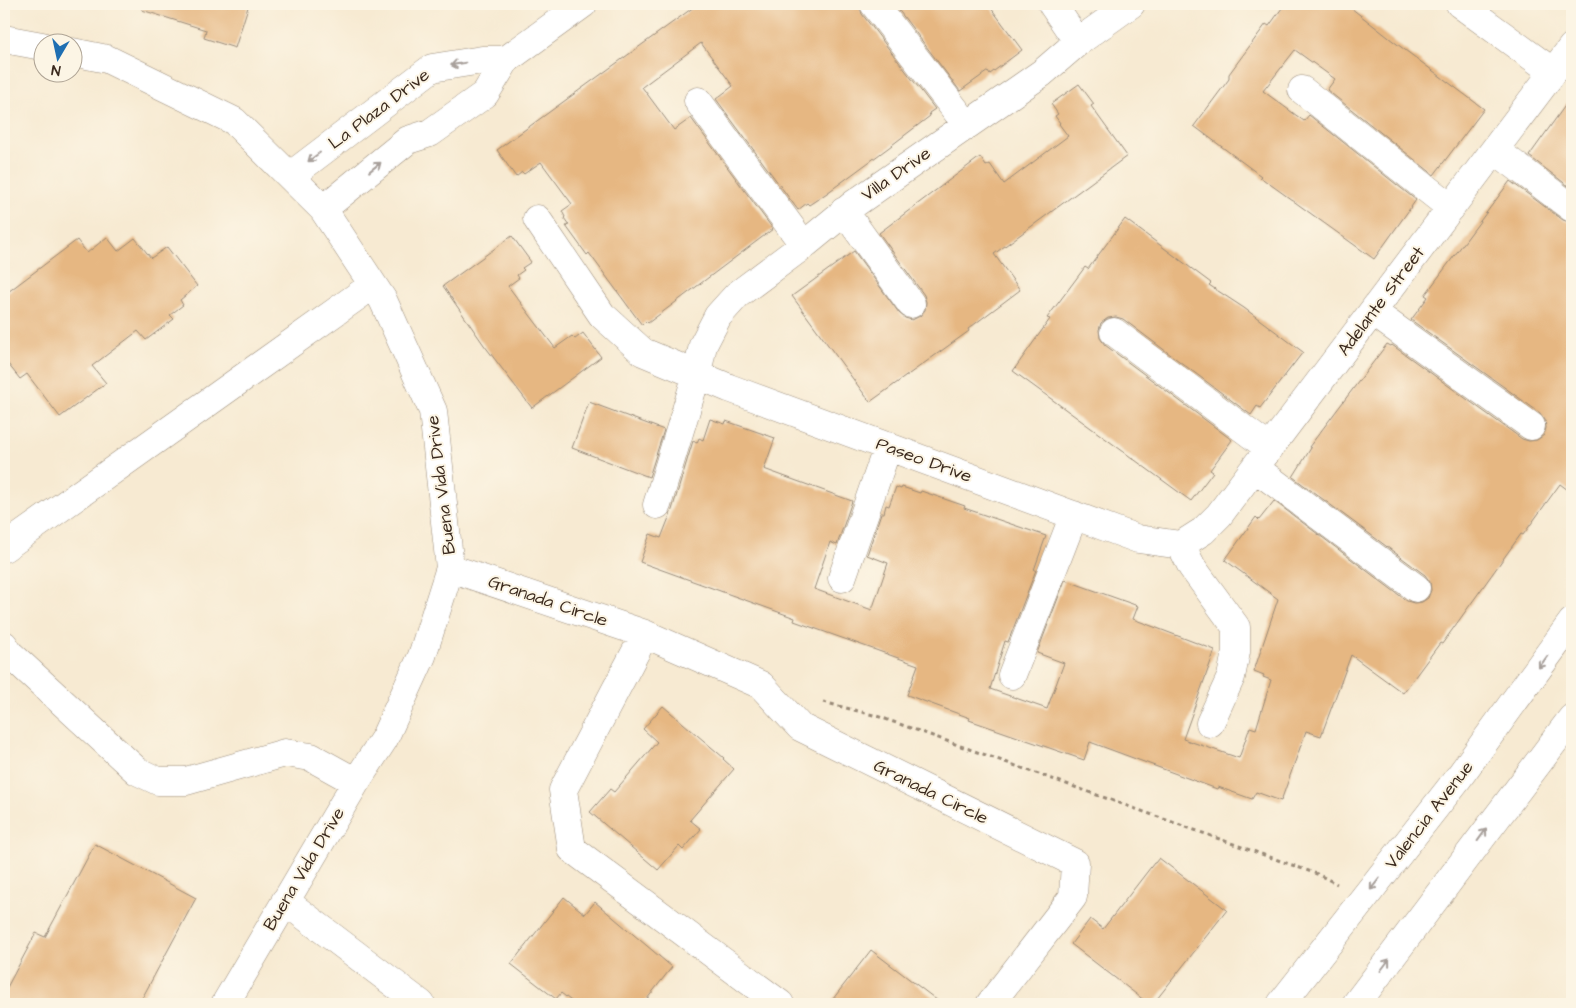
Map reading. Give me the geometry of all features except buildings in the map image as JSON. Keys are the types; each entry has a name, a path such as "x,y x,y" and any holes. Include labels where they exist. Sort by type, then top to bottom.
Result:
{"street":[{"path":"323,209 408,140 430,133 485,94 506,60 583,4"},
{"path":"874,4 967,125"},
{"path":"1052,4 1078,42"},
{"name":"Villa Drive","path":"657,505 697,374 703,345 718,316 737,295 804,245 844,212 1042,73 1078,42 1131,4"},
{"path":"1460,4 1553,72"},
{"path":"4,38 32,44"},
{"name":"Adelante Street","path":"1181,545 1203,531 1219,515 1572,47"},
{"name":"Buena Vida Drive","path":"82,54 107,59 234,121 323,209 383,300 434,412 450,568 422,656 384,739 356,782 225,1004"},
{"name":"La Plaza Drive","path":"290,176 432,68 482,60 506,60"},
{"path":"1302,90 1451,208"},
{"path":"698,100 804,245"},
{"path":"1495,150 1572,208"},
{"path":"844,212 911,304"},
{"name":"Paseo Drive","path":"537,220 602,316 643,352 728,388 1138,539 1181,545"},
{"path":"4,548 372,285"},
{"path":"1373,312 1532,426"},
{"path":"1114,332 1416,588"},
{"path":"842,578 888,446"},
{"path":"1012,675 1074,515"},
{"path":"1181,545 1192,567 1236,627 1236,652 1232,677 1210,723"},
{"name":"Granada Circle","path":"450,568 645,634 761,685 800,727 1075,863 1073,897 990,1004"},
{"name":"Valencia Avenue","path":"1281,1004 1459,777 1572,622"},
{"path":"645,634 563,790 572,849 780,1004"},
{"path":"4,645 10,653 137,771 158,780 186,781 285,754 311,757 356,782"},
{"path":"1356,1004 1572,718"},
{"path":"285,901 421,1004"}],"path":[{"path":"814,699 877,716 1316,874 1365,898"}]}
